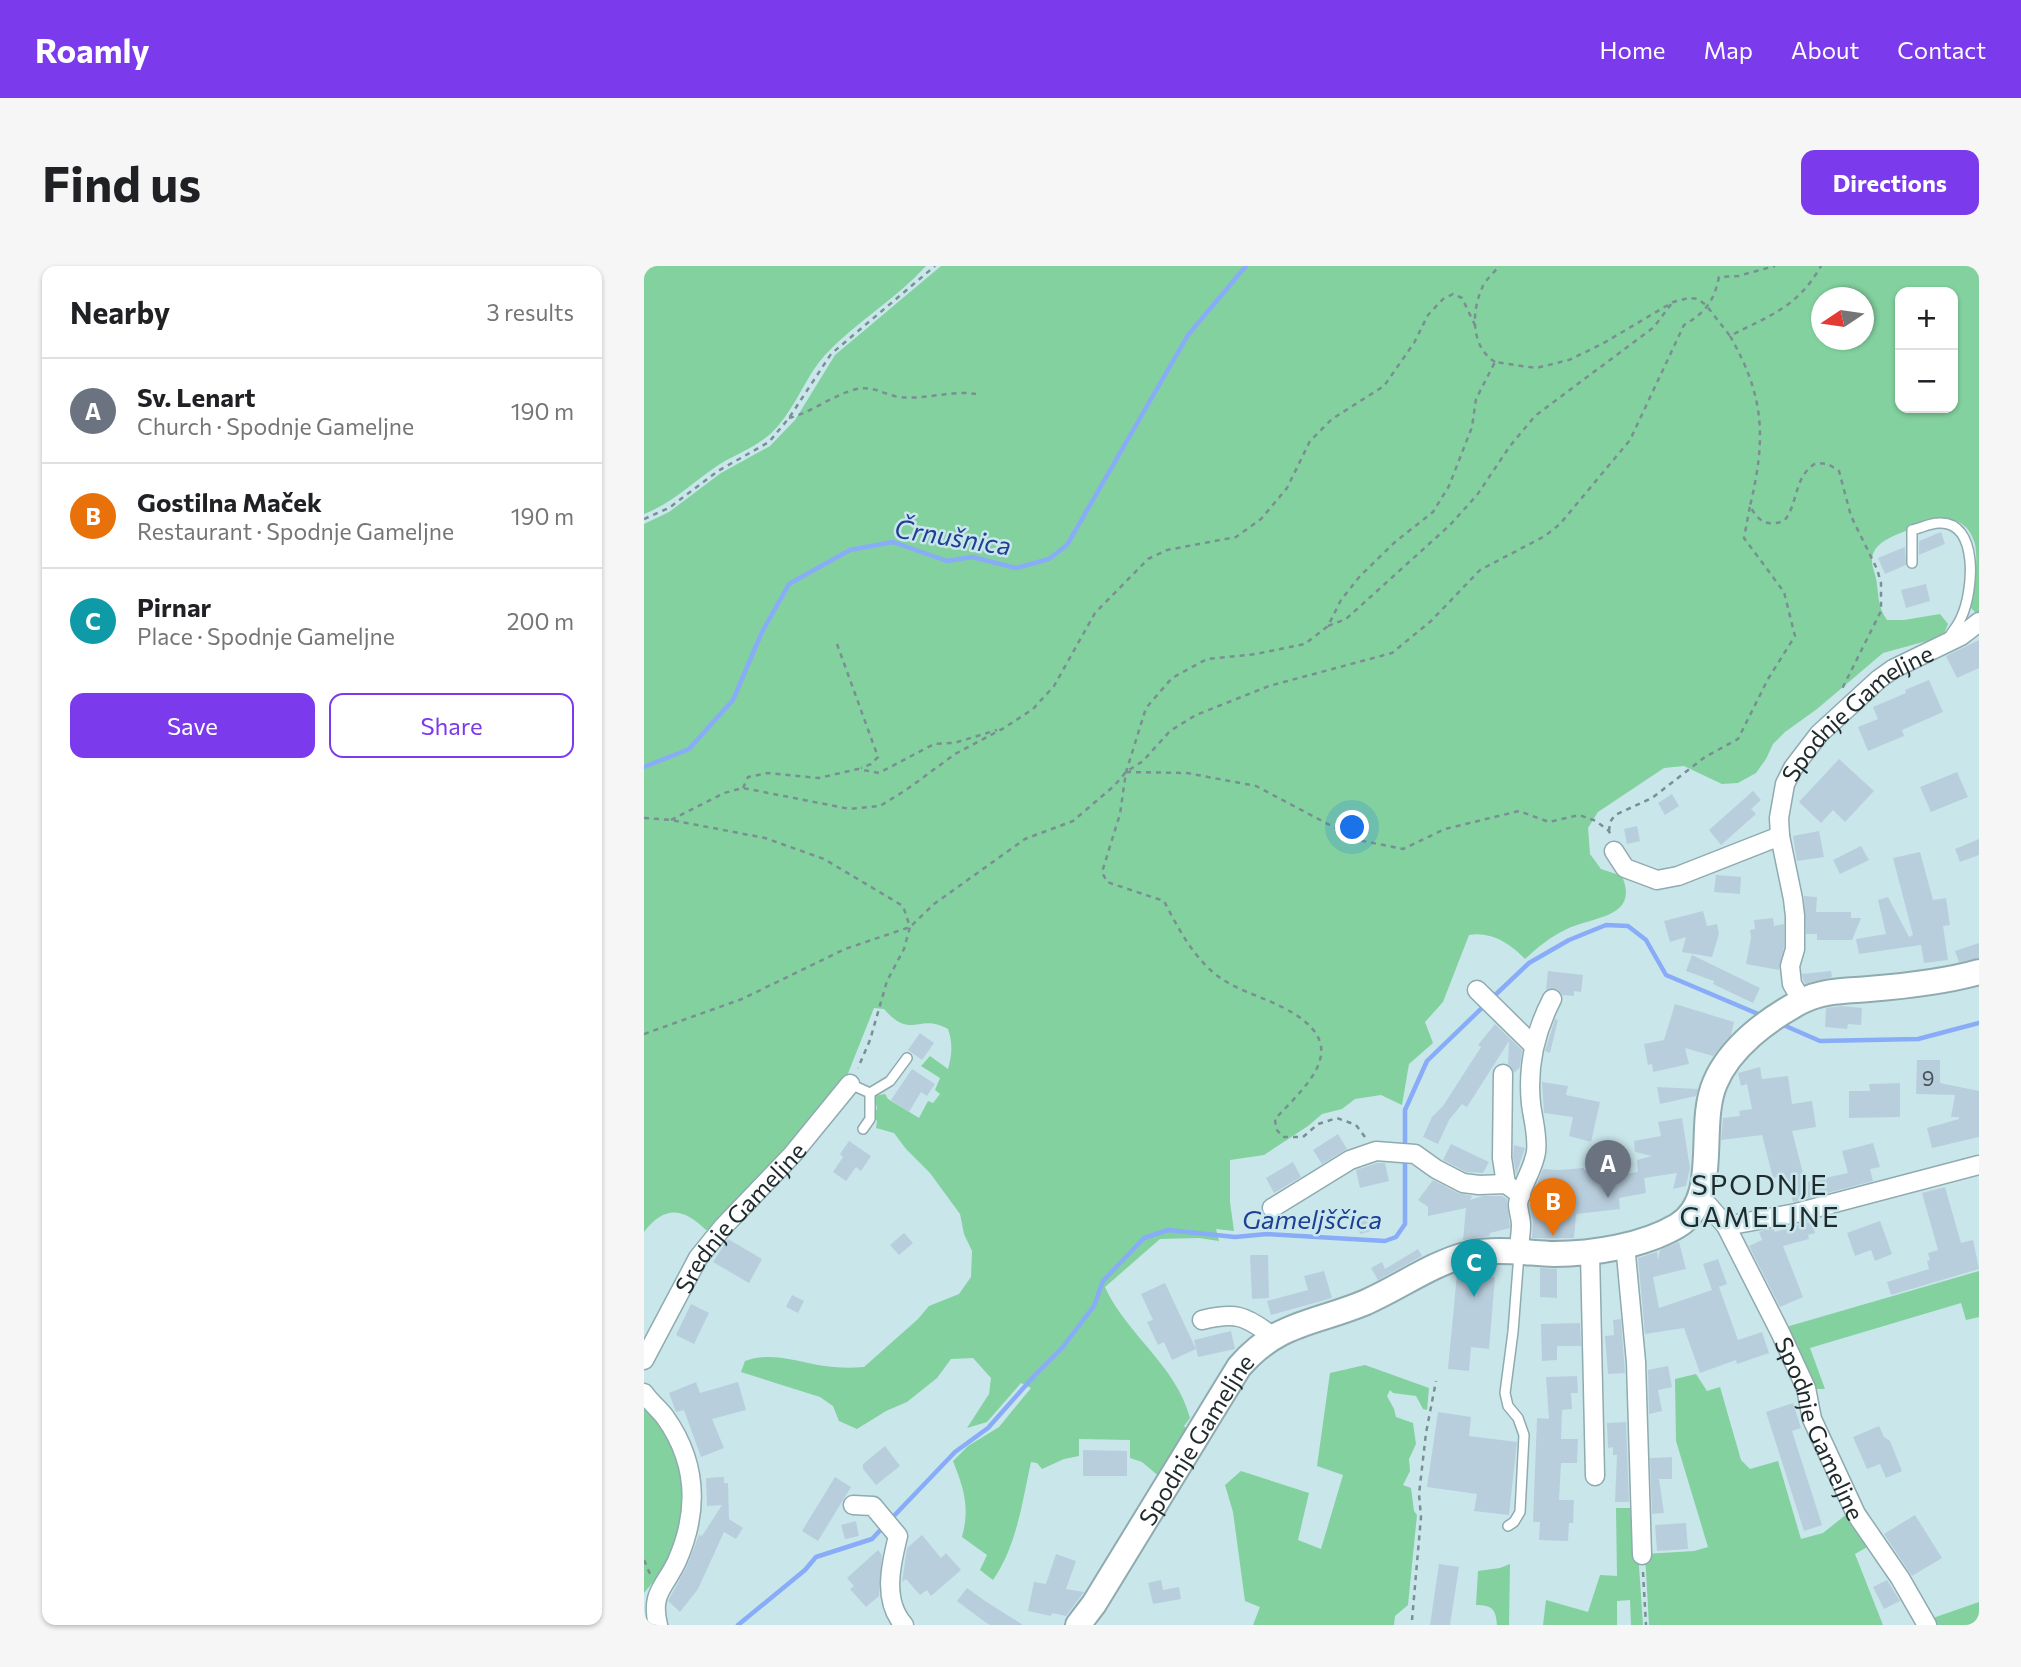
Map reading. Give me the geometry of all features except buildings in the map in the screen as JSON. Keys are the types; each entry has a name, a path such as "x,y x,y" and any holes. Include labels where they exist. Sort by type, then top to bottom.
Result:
{"street":[{"name":"Spodnje Gameljne","path":"1795,1006 1790,966 1795,949 1794,908 1779,818 1785,784 1793,768 1819,734 1893,669 1944,645 1979,622"},
{"path":"1614,851 1625,868 1657,880 1678,876 1780,836"},
{"path":"1701,1197 1705,1173 1705,1123 1714,1084 1723,1067 1750,1037 1795,1006 1819,994 1917,984 1979,972"},
{"path":"1480,993 1533,1045"},
{"path":"1519,1252 1521,1227 1518,1204 1536,1151 1530,1081 1533,1045 1540,1022 1552,999"},
{"path":"1503,1074 1502,1157 1506,1184"},
{"name":"Srednje Gameljne","path":"644,1360 698,1258 723,1227 792,1155 850,1084"},
{"path":"1272,1208 1350,1160 1376,1151 1406,1153 1463,1183 1506,1184 1521,1195"},
{"path":"1726,1226 1796,1213 1979,1165"},
{"name":"Spodnje Gameljne","path":"1078,1625 1094,1604 1239,1367 1272,1336 1296,1325 1363,1303 1445,1262 1469,1254 1590,1252 1660,1234 1679,1225 1696,1208 1701,1197 1726,1226 1801,1377 1812,1419 1850,1503 1927,1625"},
{"path":"1625,1244 1636,1362 1642,1555"},
{"path":"1590,1252 1595,1476"},
{"name":"Spodnje Gameljne","path":"1202,1320 1232,1315 1252,1320 1272,1336"},
{"path":"644,1393 665,1416 685,1453 693,1493 688,1526 677,1561 657,1593 654,1603 658,1625"},
{"path":"853,1505 873,1506 898,1536 891,1564 892,1599 904,1625"}],"lane":[{"path":"1912,563 1912,530 1938,523 1949,524 1960,529 1971,542 1972,568 1966,604 1961,619 1944,645"},
{"path":"870,1093 891,1081 907,1058"},
{"path":"850,1084 870,1093"},
{"path":"863,1129 870,1119 870,1093"},
{"path":"1508,1526 1520,1512 1524,1435 1518,1418 1508,1406 1505,1392 1519,1252"}],"path":[{"path":"644,519 669,508 718,471 769,442 789,418 831,354 935,266"},
{"path":"1499,266 1482,286 1475,325 1476,338 1485,356 1495,362 1536,368 1569,360 1602,344 1672,302 1698,299 1706,305 1730,336 1745,362 1759,406 1759,452 1744,538 1784,592 1795,636 1768,679 1738,740 1705,757 1652,797 1615,815 1610,822 1609,831 1614,851"},
{"path":"644,1034 742,999 845,949 910,927 953,889 1025,839 1073,821 1114,786 1126,772 1143,761 1170,731 1196,715 1269,686 1392,653 1430,621 1480,570 1545,536 1560,524 1630,440 1684,325 1698,316 1715,297 1718,276 1738,276 1775,266"},
{"path":"1730,336 1793,302 1812,282 1821,266"},
{"path":"671,820 724,793 743,788 850,809 880,806 906,790 955,754 1033,709 1054,686 1095,613 1149,559 1167,550 1237,537 1261,519 1287,488 1310,441 1332,419 1384,386 1414,343 1428,315 1443,299 1453,294 1462,298 1475,325"},
{"path":"1376,1151 1356,1125 1337,1118 1318,1124 1303,1138 1283,1137 1276,1129 1275,1119 1311,1082 1321,1063 1319,1042 1311,1024 1284,1007 1227,982 1210,969 1183,937 1164,901 1107,882 1102,872 1103,862 1120,814 1126,772 1146,708 1172,678 1207,659 1256,654 1305,644 1328,626 1346,619 1450,525 1477,495 1510,446 1535,416 1654,327 1672,302"},
{"path":"1328,626 1341,600 1360,576 1395,542 1433,512 1449,486 1472,427 1476,399 1495,362"},
{"path":"789,418 808,413 828,400 856,389 877,388 900,397 939,397 956,391 976,394"},
{"path":"1749,506 1760,521 1776,524 1784,522 1790,514 1803,474 1810,467 1816,463 1828,464 1839,471 1852,516 1877,569 1881,583 1881,611 1838,697"},
{"path":"743,788 748,778 768,773 819,778 858,769 871,764 878,757 837,644"},
{"path":"858,769 878,773 934,744 954,743 1004,728"},
{"path":"1126,772 1187,773 1256,786 1358,841 1403,849 1445,830 1519,811 1549,822 1578,815 1596,821 1609,831"},
{"path":"644,818 671,820 765,838 824,859 903,906 910,927 904,949 887,981 870,1040 850,1084"},
{"path":"1412,1620 1421,1517 1419,1494 1426,1433 1436,1381"},
{"path":"1642,1555 1646,1625"}],"green space":[{"path":"644,266 926,266 825,355 772,433 720,464 664,504 644,514"},
{"path":"941,266 1979,266 1979,616 1970,607 1976,568 1975,544 1964,525 1947,520 1927,523 1881,543 1874,552 1872,561 1879,603 1887,620 1940,614 1948,624 1944,634 1883,653 1817,709 1785,732 1773,744 1756,773 1738,783 1722,784 1684,766 1664,768 1598,812 1588,828 1590,854 1601,869 1622,876 1626,890 1624,901 1619,908 1559,933 1525,959 1513,948 1493,937 1469,935 1443,1002 1425,1022 1433,1043 1409,1064 1402,1105 1381,1095 1355,1099 1342,1109 1322,1114 1264,1155 1230,1160 1230,1202 1234,1231 1216,1229 1219,1241 1199,1238 1160,1239 1105,1287 1125,1320 1174,1382 1190,1418 1184,1426 1190,1433 1161,1478 1142,1462 1130,1458 1130,1440 1079,1439 1079,1456 1064,1459 1042,1469 1037,1463 1031,1462 1013,1538 993,1580 980,1570 987,1555 962,1537 966,1516 965,1498 953,1461 968,1446 999,1427 1031,1388 1021,1383 987,1422 967,1428 989,1394 991,1378 973,1358 951,1359 937,1378 907,1402 857,1429 839,1421 833,1406 820,1397 741,1372 745,1361 765,1357 830,1367 864,1367 929,1306 959,1294 971,1277 972,1251 964,1234 960,1214 930,1173 894,1133 876,1128 877,1121 874,1117 877,1108 874,1096 885,1094 888,1099 919,1118 928,1101 933,1103 940,1094 935,1090 940,1078 921,1066 930,1056 948,1069 951,1039 948,1029 929,1023 909,1025 894,1018 884,1009 874,1008 845,1081 719,1226 706,1230 690,1217 674,1213 659,1217 644,1232 644,524 669,512 721,473 770,446 795,420 835,355"},
{"path":"1979,1271 1979,1317 1966,1320 1961,1303 1810,1348 1825,1389 1813,1389 1786,1327"},
{"path":"1365,1365 1429,1388 1427,1410 1423,1409 1416,1396 1393,1393 1390,1390 1387,1396 1396,1417 1413,1423 1416,1444 1409,1459 1410,1471 1403,1485 1411,1488 1417,1515 1408,1605 1395,1616 1394,1625 1253,1625 1260,1607 1245,1601 1233,1512 1225,1485 1241,1471 1309,1493 1298,1540 1321,1549 1343,1475 1317,1466 1330,1373"},
{"path":"1696,1374 1707,1391 1720,1387 1741,1460 1750,1469 1778,1461 1801,1539 1823,1533 1848,1513 1869,1546 1855,1554 1883,1625 1649,1625 1645,1554 1694,1551 1708,1547 1676,1441 1675,1379"},
{"path":"644,1406 667,1433 687,1479 679,1539 663,1570 644,1593"},
{"path":"1616,1508 1630,1508 1636,1522 1643,1625 1631,1625 1630,1600 1617,1601 1617,1625 1543,1625 1546,1600 1588,1612 1600,1575 1617,1576"},
{"path":"1510,1564 1509,1625 1497,1625 1492,1609 1476,1605 1478,1571"},
{"path":"1979,1602 1979,1625 1938,1625 1933,1618"}],"waterway":[{"name":"Črnušnica","path":"644,767 689,749 733,700 762,632 789,584 850,550 893,542 947,561 972,557 1016,568 1049,559 1067,545 1188,335 1246,266"},
{"name":"Gameljščica","path":"1492,998 1529,963 1569,940 1606,925 1628,926 1646,940 1666,975 1763,1016"},
{"name":"Gameljščica","path":"1405,1148 1405,1110 1427,1061 1486,1004"},
{"name":"Gameljščica","path":"1781,1024 1820,1041 1918,1039 1979,1023"},
{"name":"Gameljščica","path":"891,1519 955,1452 988,1428 1062,1348 1094,1306 1103,1281 1144,1238 1168,1230 1235,1237 1267,1234 1385,1241 1396,1237 1405,1224 1405,1156"},
{"name":"Gameljščica","path":"738,1625 805,1570 816,1557 872,1539 885,1525"}],"place":[{"name":"Sv. Lenart","path":"1608,1198"},
{"name":"Gostilna Maček","path":"1553,1236"},
{"name":"Pirnar","path":"1474,1297"}],"district":[{"name":"SPODNJE GAMELJNE","path":"1760,1200"}]}
